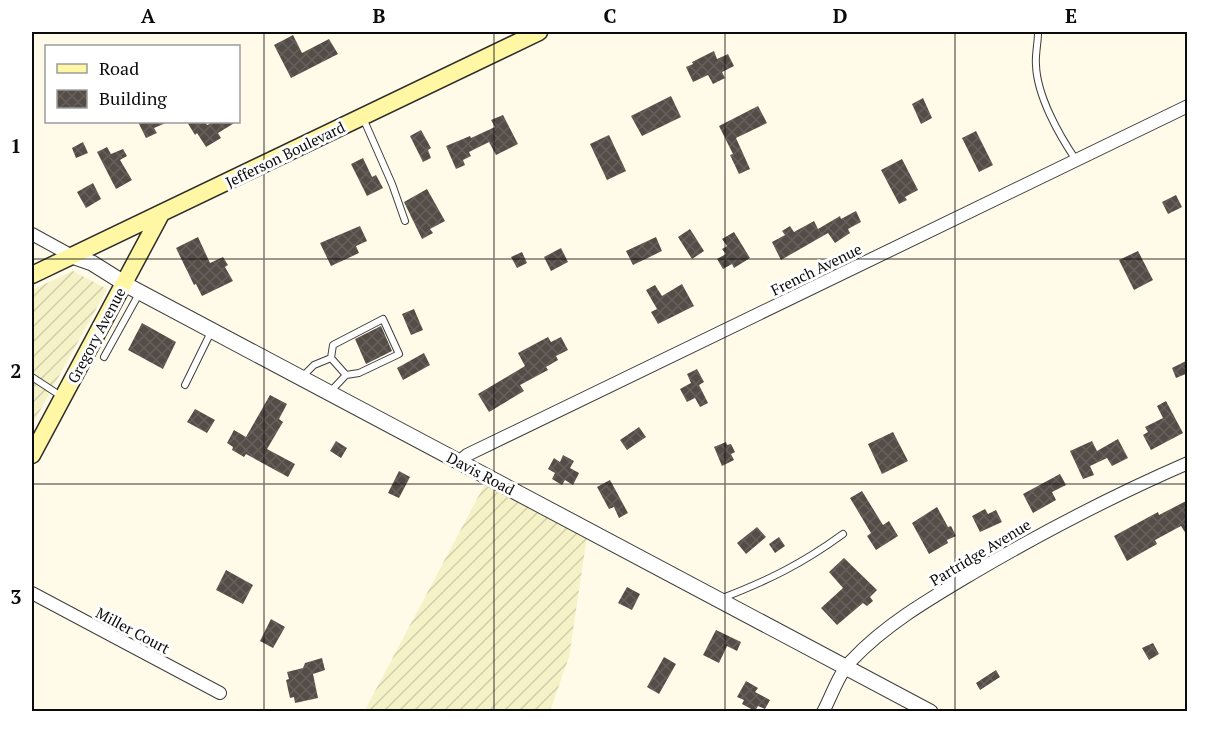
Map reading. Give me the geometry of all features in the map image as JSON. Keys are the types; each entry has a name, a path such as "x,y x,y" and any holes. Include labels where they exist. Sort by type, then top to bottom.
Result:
{"main road":[{"name":"Jefferson Boulevard","path":"32,275 539,32"},
{"name":"Gregory Avenue","path":"32,455 161,214"}],"street":[{"name":"French Avenue","path":"460,461 467,455 1188,106"},
{"name":"Davis Road","path":"32,234 72,256 92,263 124,284 930,711"},
{"name":"Partridge Avenue","path":"823,711 851,661 886,630 943,591 1034,537 1150,479 1188,463"},
{"name":"Miller Court","path":"32,593 220,693"}],"lane":[{"path":"1038,33 1036,66 1042,94 1063,141 1076,160"},
{"path":"362,117 392,184 405,221"},
{"path":"104,357 140,291"},
{"path":"330,392 346,375 359,373 399,354 383,319 333,345 331,358"},
{"path":"185,385 212,330"},
{"path":"302,377 314,365 331,358"},
{"path":"331,358 346,375"},
{"path":"32,377 63,397"},
{"path":"719,599 783,573 816,554 843,534"}],"shaded area":[{"path":"73,271 107,289 32,425 32,290"},
{"path":"486,482 587,536 569,657 550,711 364,712"}],"building":[{"path":"293,35 302,53 329,39 338,54 291,78 274,45"},
{"path":"714,51 717,59 728,54 734,66 722,72 725,78 713,84 708,75 693,82 686,67"},
{"path":"671,96 681,117 642,136 631,116"},
{"path":"923,98 932,118 921,124 912,104"},
{"path":"758,106 767,123 736,138 750,169 739,174 730,155 733,154 719,126"},
{"path":"503,115 518,144 496,155 489,142 469,152 471,156 463,160 465,165 456,169 446,146 495,127 491,120"},
{"path":"138,123 166,123 154,128 157,133 146,138"},
{"path":"188,123 206,123 207,125 234,123 218,133 221,138 206,147 197,133 195,135"},
{"path":"421,130 431,148 428,150 431,158 423,162 410,136"},
{"path":"976,131 993,165 979,172 962,138"},
{"path":"609,135 626,171 607,180 590,144"},
{"path":"83,142 88,153 76,158 72,148"},
{"path":"107,147 111,154 123,149 127,156 120,160 132,180 116,189 97,152"},
{"path":"363,158 372,177 376,175 383,188 367,196 351,164"},
{"path":"902,159 918,190 905,197 907,200 899,204 881,170"},
{"path":"93,183 101,199 86,208 77,192"},
{"path":"427,189 445,221 430,229 433,233 422,239 404,202"},
{"path":"1176,195 1182,207 1168,214 1162,202"},
{"path":"856,211 861,222 848,229 850,233 835,243 828,233 781,260 772,242 785,235 782,231 790,226 794,232 814,221 818,229 840,216 841,219"},
{"path":"360,226 367,241 356,246 359,253 331,266 320,243"},
{"path":"690,229 704,251 692,259 678,237"},
{"path":"734,232 750,258 734,268 732,264 723,269 717,259 726,254 722,249 727,246 722,239"},
{"path":"198,237 210,263 223,257 228,265 225,267 233,281 202,296 176,248"},
{"path":"656,237 662,251 633,265 626,251"},
{"path":"561,248 568,262 551,271 544,257"},
{"path":"1138,251 1153,280 1134,290 1119,260"},
{"path":"522,252 527,263 517,268 511,257"},
{"path":"682,284 694,306 658,324 651,312 657,309 646,290 655,285 662,296"},
{"path":"414,309 423,330 411,335 402,314"},
{"path":"142,323 176,342 163,369 128,350"},
{"path":"381,326 392,351 366,364 355,339"},
{"path":"548,337 551,342 561,337 568,350 556,356 558,360 546,367 548,370 520,385 524,391 489,412 478,394 525,366 518,353"},
{"path":"424,353 430,365 403,380 397,368"},
{"path":"1188,360 1188,373 1176,378 1172,368"},
{"path":"697,369 704,382 699,385 708,403 700,407 695,398 687,402 680,389 691,383 687,374"},
{"path":"270,395 287,404 279,419 283,422 267,449 295,464 288,477 246,454 244,457 232,450 233,447 227,443 234,430 246,437"},
{"path":"1166,401 1183,433 1151,450 1143,435 1148,432 1145,427 1163,418 1157,406"},
{"path":"195,409 215,420 207,433 187,422"},
{"path":"639,427 646,437 627,450 620,440"},
{"path":"893,432 908,461 882,474 868,444"},
{"path":"1118,439 1128,458 1112,466 1107,458 1090,466 1094,475 1083,479 1070,451 1092,441 1097,451"},
{"path":"336,441 347,448 341,458 330,451"},
{"path":"726,442 727,445 731,444 735,452 731,454 734,460 722,466 714,447"},
{"path":"563,455 574,461 570,468 579,473 573,485 565,480 562,485 552,479 555,473 548,469 554,458 560,462"},
{"path":"399,471 410,477 399,498 388,493"},
{"path":"1060,474 1066,485 1052,492 1056,500 1033,513 1023,494"},
{"path":"610,480 628,513 619,518 614,507 609,509 597,487"},
{"path":"862,491 883,525 889,521 898,536 876,550 867,536 871,533 850,498"},
{"path":"1188,500 1188,537 1181,526 1155,540 1157,544 1127,561 1114,536 1158,512 1159,515"},
{"path":"937,507 956,536 929,554 912,523"},
{"path":"985,509 988,514 996,510 1002,522 980,532 972,516"},
{"path":"757,527 766,537 746,554 737,543"},
{"path":"779,537 785,546 775,553 769,544"},
{"path":"844,558 877,590 870,597 873,601 867,606 863,603 837,625 821,608 843,588 829,572"},
{"path":"226,570 253,585 243,604 216,590"},
{"path":"627,587 640,594 632,610 618,603"},
{"path":"271,619 285,627 273,648 260,641"},
{"path":"716,630 741,642 737,651 727,646 719,663 703,655"},
{"path":"1153,643 1159,654 1149,660 1142,648"},
{"path":"664,657 676,664 659,694 647,687"},
{"path":"322,658 325,670 313,674 318,698 295,703 294,697 290,698 286,680 289,679 287,672 303,668 305,663"},
{"path":"996,670 1000,677 980,690 976,683"},
{"path":"746,681 758,688 755,692 770,700 765,709 758,706 755,711 742,704 744,700 737,697"}]}
